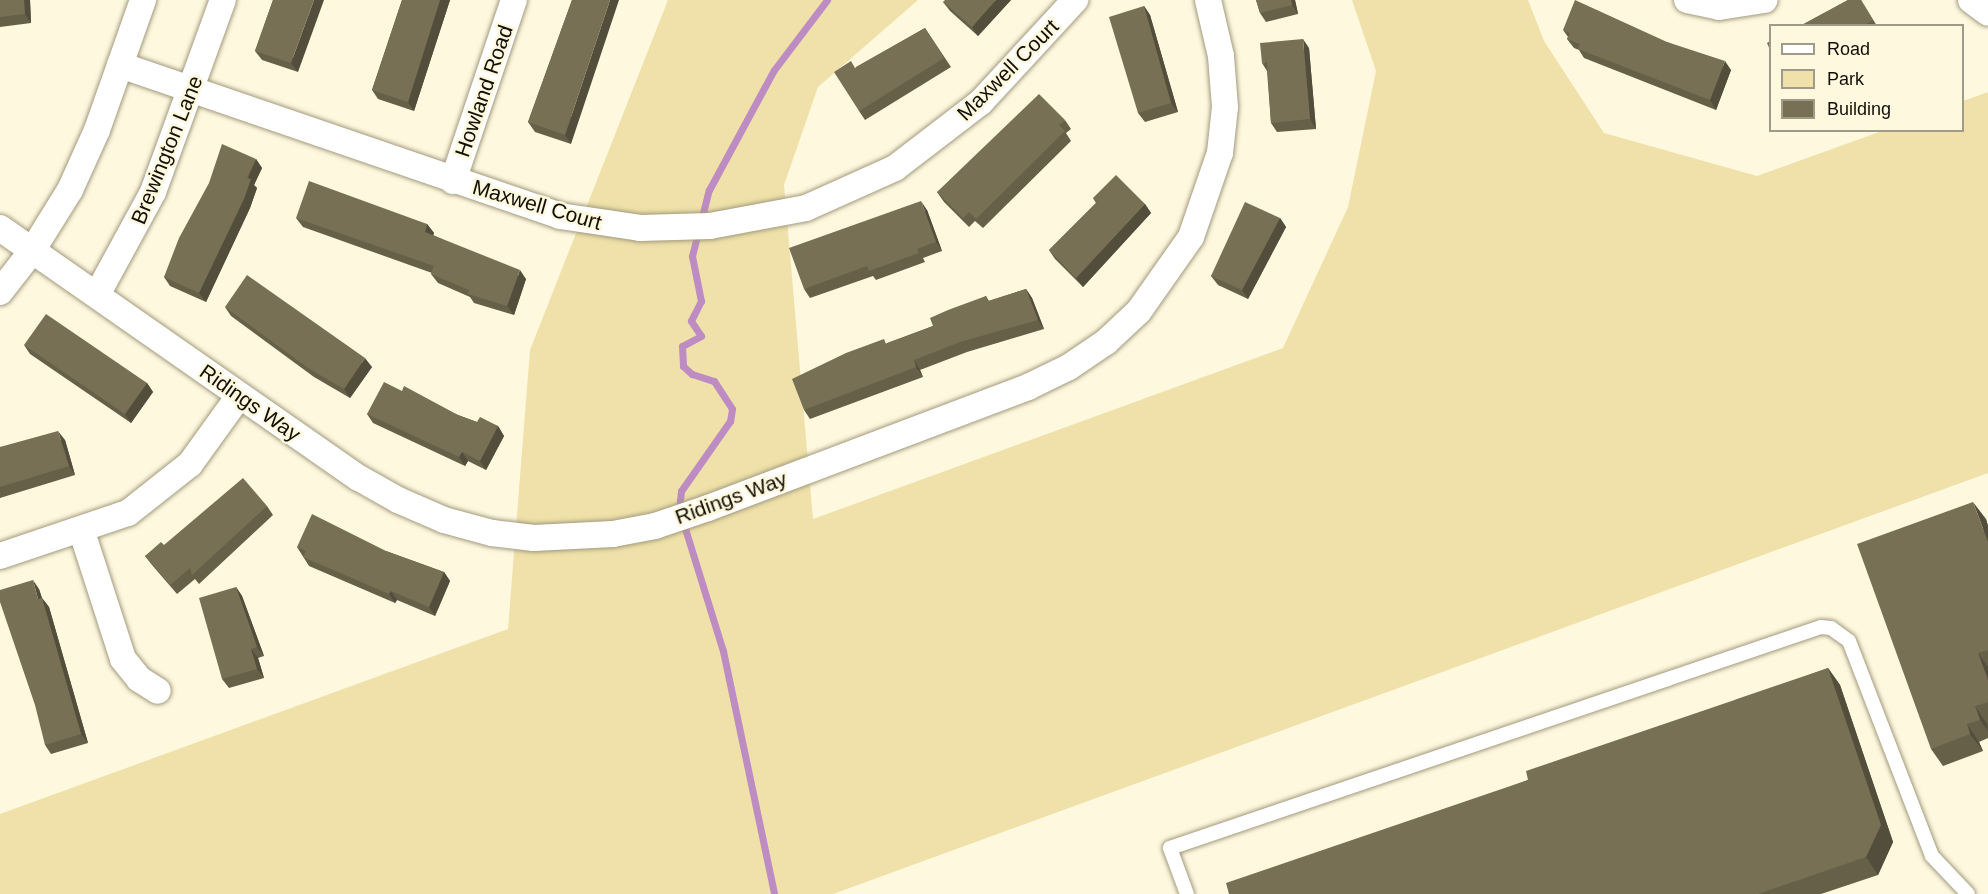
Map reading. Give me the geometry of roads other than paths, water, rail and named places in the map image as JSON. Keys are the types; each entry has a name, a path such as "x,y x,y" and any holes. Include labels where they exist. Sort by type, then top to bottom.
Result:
{"street":[{"path":"0,292 32,251 70,190 120,65 143,0"},
{"name":"Brewington Lane","path":"98,293 153,192 193,90 223,0"},
{"name":"Howland Road","path":"453,181 514,0"},
{"name":"Maxwell Court","path":"120,65 560,216 606,226 670,228 710,226 806,208 896,168 981,102 1076,0"},
{"name":"Ridings Way","path":"0,228 98,293 239,396 358,478 444,520 492,533 534,538 604,535 655,526 1028,387 1068,367 1106,342 1139,311 1191,237 1220,153 1225,107 1221,56 1208,0"},
{"path":"1687,0 1719,7 1764,0"},
{"path":"1971,0 1988,13"},
{"path":"0,556 82,532 128,513 163,490 190,464 239,396"},
{"path":"82,532 123,659 139,679 158,691"}],"lane":[{"path":"1186,894 1170,848 1821,627 1831,628 1849,641 1932,856 1968,894"}],"waterway":[{"path":"701,221 709,190 774,70 827,0"},
{"path":"698,232 692,256 701,301 691,321 701,336 682,346 683,366 692,374 714,381 732,409 730,421 681,491 679,509 723,651 774,894"}]}
